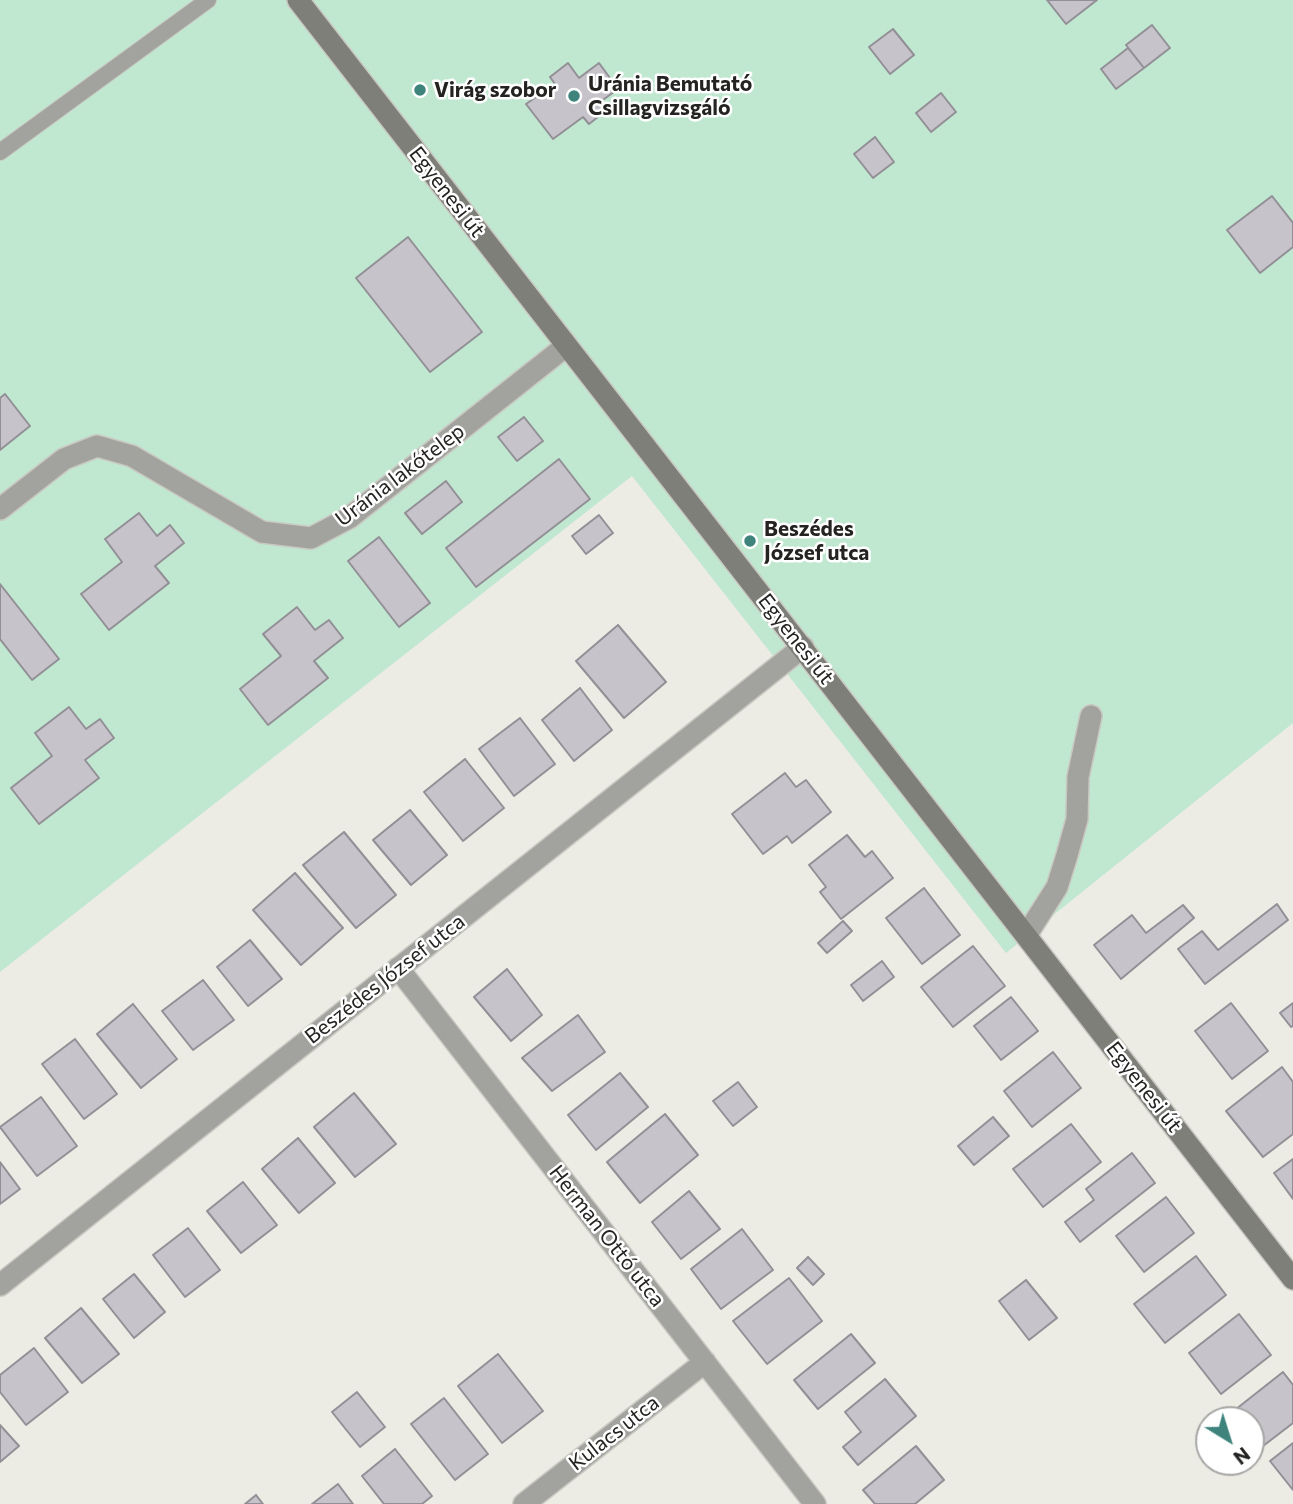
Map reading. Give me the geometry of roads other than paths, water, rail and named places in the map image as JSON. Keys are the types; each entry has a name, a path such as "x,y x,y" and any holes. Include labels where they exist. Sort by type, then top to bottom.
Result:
{"street":[{"name":"Egyenesi út","path":"298,0 1293,1279"},
{"name":"Uránia lakótelep","path":"0,509 64,459 97,446 132,456 261,532 311,538 349,517 566,346"},
{"name":"Beszédes József utca","path":"0,1285 803,647"},
{"path":"1027,934 1057,887 1067,855 1077,819 1078,777 1091,716"},
{"name":"Herman Ottó utca","path":"398,968 815,1504"},
{"name":"Kulacs utca","path":"524,1504 550,1493 705,1362"}],"lane":[{"path":"0,152 208,0"}],"place":[{"name":"Virág szobor","path":"420,90"},
{"name":"Uránia Bemutató Csillagvizsgáló","path":"574,96"},
{"name":"Beszédes József utca","path":"750,541"}]}
